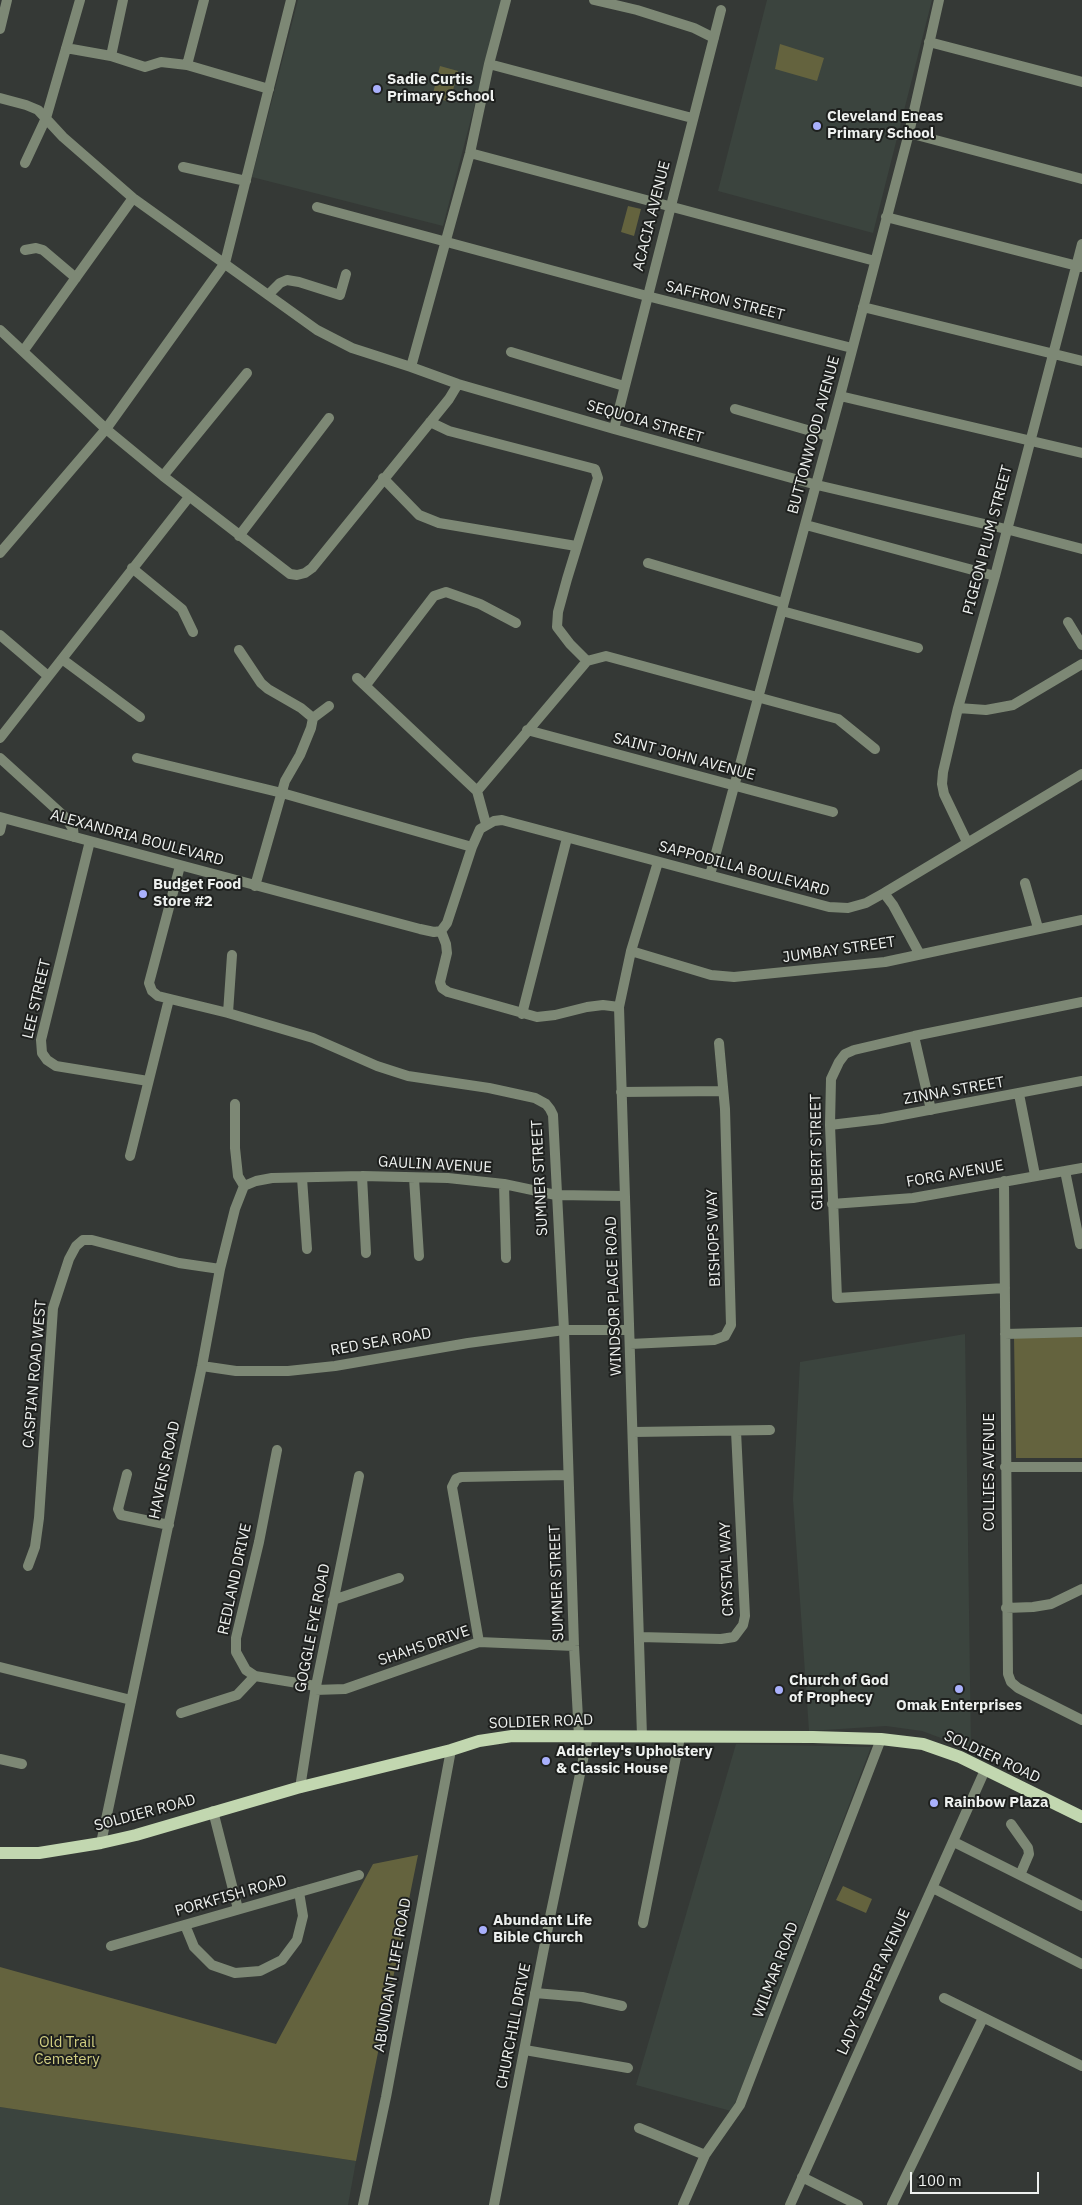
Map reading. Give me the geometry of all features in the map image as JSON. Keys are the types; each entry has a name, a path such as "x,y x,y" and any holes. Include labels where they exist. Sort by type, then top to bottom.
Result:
{"main road":[{"name":"SOLDIER ROAD","path":"0,1853 39,1853 101,1843 136,1835 213,1811 451,1750 479,1741 512,1736 881,1739 923,1744 960,1757 1082,1817"}],"street":[{"path":"0,27 7,0"},
{"path":"25,162 46,118 80,0"},
{"path":"111,56 123,0"},
{"path":"186,65 204,0"},
{"path":"0,553 106,429 225,263 291,0"},
{"path":"411,367 470,153 489,64 506,0"},
{"path":"594,0 678,23 714,38"},
{"name":"BUTTONWOOD AVENUE","path":"710,875 817,485 828,436 909,133 939,0"},
{"name":"ACACIA AVENUE","path":"614,429 646,296 721,10"},
{"path":"929,42 1082,82"},
{"path":"66,48 111,56 145,67 160,62 186,65 269,89"},
{"path":"489,64 692,118"},
{"name":"SEQUOIA STREET","path":"0,98 38,110 63,137 133,198 317,330 352,348 458,384 817,485 1006,529 1082,549"},
{"path":"909,133 1082,179"},
{"path":"470,153 875,261"},
{"path":"183,168 246,182"},
{"path":"24,350 133,198"},
{"name":"SAFFRON STREET","path":"317,207 646,296 852,348"},
{"path":"886,217 1079,266"},
{"name":"PIGEON PLUM STREET","path":"967,842 944,794 942,784 958,708 995,576 1052,353 1079,266 1082,244"},
{"path":"26,250 36,248 43,250 76,278"},
{"path":"269,294 280,283 287,280 299,282 340,296 346,274"},
{"path":"863,307 1082,361"},
{"path":"0,330 24,350 106,429 239,536 290,574 297,576 312,568 430,422 458,384"},
{"path":"511,352 624,386"},
{"path":"163,476 248,373"},
{"path":"840,396 1030,439 1082,453"},
{"path":"735,409 828,436"},
{"path":"239,536 329,418"},
{"path":"430,422 449,430 595,469 598,478 576,546 558,612 557,627 587,661"},
{"path":"383,478 419,515 439,524 576,546"},
{"path":"0,738 189,497"},
{"path":"806,525 995,576"},
{"path":"648,564 918,648"},
{"path":"132,568 182,610 193,632"},
{"path":"366,685 434,596 446,592 480,604 516,623"},
{"path":"1068,622 1082,645"},
{"path":"0,635 48,676"},
{"path":"239,650 261,683 301,708 313,718"},
{"path":"477,792 527,730 587,661 606,656 838,719 875,749"},
{"path":"62,658 140,717"},
{"path":"958,708 986,710 1013,705 1082,664"},
{"path":"357,678 477,792 486,824 480,829 472,847 446,926 441,931 447,953 440,982 442,988 448,992 538,1017 603,1005 619,1007"},
{"path":"256,886 285,781 307,737 313,718 329,706"},
{"name":"SAINT JOHN AVENUE","path":"527,730 833,812"},
{"path":"0,758 66,818 74,837"},
{"path":"137,758 282,793 472,847"},
{"name":"SAPPODILLA BOULEVARD","path":"486,824 502,820 829,907 848,908 866,903 884,893 1082,774"},
{"path":"0,831 2,817"},
{"name":"ALEXANDRIA BOULEVARD","path":"2,817 420,929 441,931"},
{"path":"522,1014 567,838"},
{"name":"LEE STREET","path":"90,841 41,1040 42,1053 47,1060 56,1066 148,1081"},
{"name":"WINDSOR PLACE ROAD","path":"642,1736 619,1007 631,951 658,862"},
{"name":"SUMNER STREET","path":"180,866 149,983 154,994 313,1038 377,1066 408,1076 489,1088 541,1100 553,1115 564,1330 574,1646 584,1736"},
{"path":"1025,883 1038,928"},
{"path":"884,893 893,905 919,953"},
{"name":"JUMBAY STREET","path":"631,951 723,978 886,962 919,953 1082,920"},
{"path":"228,1013 232,955"},
{"path":"130,1156 169,999"},
{"name":"GILBERT STREET","path":"1005,1288 838,1298 832,1204 831,1079 834,1070 845,1054 854,1050 1082,1002"},
{"path":"914,1036 931,1110"},
{"name":"BISHOPS WAY","path":"630,1344 714,1340 725,1336 731,1325 725,1119 719,1042"},
{"name":"ZINNA STREET","path":"830,1125 931,1110 1082,1081"},
{"path":"621,1092 723,1091"},
{"path":"1019,1094 1035,1175"},
{"path":"235,1104 237,1167 238,1176 244,1186"},
{"name":"FORG AVENUE","path":"832,1204 913,1198 1082,1168"},
{"path":"1065,1171 1080,1244"},
{"path":"362,1176 366,1254"},
{"name":"GAULIN AVENUE","path":"244,1186 256,1181 272,1178 362,1176 448,1178 504,1184 556,1195 625,1196"},
{"path":"302,1178 307,1249"},
{"path":"414,1178 419,1256"},
{"name":"COLLIES AVENUE","path":"1004,1181 1007,1668 1010,1682 1018,1688 1082,1720"},
{"path":"504,1184 506,1258"},
{"name":"HAVENS ROAD","path":"101,1843 202,1366 220,1269 235,1209 244,1186"},
{"name":"CASPIAN ROAD WEST","path":"28,1566 35,1547 39,1518 54,1308 69,1259 76,1246 83,1240 92,1240 179,1262 220,1269"},
{"name":"RED SEA ROAD","path":"202,1366 236,1372 288,1371 335,1366 468,1343 564,1330 629,1330"},
{"path":"1005,1334 1082,1332"},
{"path":"633,1432 770,1430"},
{"name":"CRYSTAL WAY","path":"639,1637 721,1639 734,1637 743,1625 745,1616 736,1431"},
{"name":"REDLAND DRIVE","path":"255,1676 246,1670 240,1662 236,1652 236,1638 259,1542 277,1450"},
{"path":"1005,1467 1082,1467"},
{"path":"127,1474 118,1508 121,1515 168,1526"},
{"path":"479,1642 452,1487 456,1479 461,1477 568,1475"},
{"name":"GOGGLE EYE ROAD","path":"300,1788 315,1688 359,1476"},
{"path":"334,1600 399,1578"},
{"path":"1006,1608 1052,1604 1082,1589"},
{"name":"SHAHS DRIVE","path":"315,1688 345,1690 479,1642 574,1646"},
{"path":"0,1667 131,1700"},
{"path":"181,1713 237,1695 255,1676 315,1688"},
{"name":"CHURCHILL DRIVE","path":"494,2205 584,1736"},
{"path":"643,1923 680,1737"},
{"name":"WILMAR ROAD","path":"683,2205 705,2155 740,2105 881,1739"},
{"name":"ABUNDANT LIFE ROAD","path":"362,2205 386,2097 451,1750"},
{"path":"0,1759 22,1764"},
{"name":"LADY SLIPPER AVENUE","path":"790,2205 954,1842 984,1770"},
{"path":"213,1811 238,1909"},
{"path":"1011,1824 1028,1848 1029,1854 1020,1875"},
{"path":"954,1842 1082,1906"},
{"name":"PORKFISH ROAD","path":"111,1946 359,1874"},
{"path":"933,1888 1082,1964"},
{"path":"185,1924 194,1948 212,1965 235,1973 260,1972 282,1960 297,1940 303,1916 299,1892"},
{"path":"535,1993 582,1996 622,2006"},
{"path":"944,1998 1082,2066"},
{"path":"892,2205 983,2018"},
{"path":"525,2050 628,2068"},
{"path":"639,2128 705,2155"},
{"path":"802,2177 858,2205"}],"shaded area":[{"name":"Sadie Curtis Primary School","path":"298,0 502,0 443,226 252,177"},
{"name":"Cleveland Eneas Primary School","path":"767,0 932,0 873,233 718,191"},
{"path":"965,1334 971,1749 922,1731 886,1726 809,1731 793,1499 800,1362"},
{"path":"736,1744 871,1747 731,2111 636,2085"},
{"path":"0,2107 356,2161 348,2205 0,2205"}],"green space":[{"path":"780,44 824,58 817,81 775,69"},
{"path":"440,66 458,71 450,102 432,97"},
{"path":"628,206 641,209 634,236 621,232"},
{"path":"1082,1336 1082,1458 1016,1458 1014,1337"},
{"name":"Old Trail Cemetery","path":"418,1855 356,2161 0,2107 0,1967 276,2044 373,1864"},
{"path":"843,1886 872,1899 866,1913 836,1900"}],"place":[{"name":"Sadie Curtis Primary School","path":"377,89"},
{"name":"Cleveland Eneas Primary School","path":"817,126"},
{"name":"Budget Food Store #2","path":"143,894"},
{"name":"Omak Enterprises","path":"959,1689"},
{"name":"Church of God of Prophecy","path":"779,1690"},
{"name":"Adderley's Upholstery & Classic House","path":"546,1761"},
{"name":"Rainbow Plaza","path":"934,1803"},
{"name":"Abundant Life Bible Church","path":"483,1930"}]}
